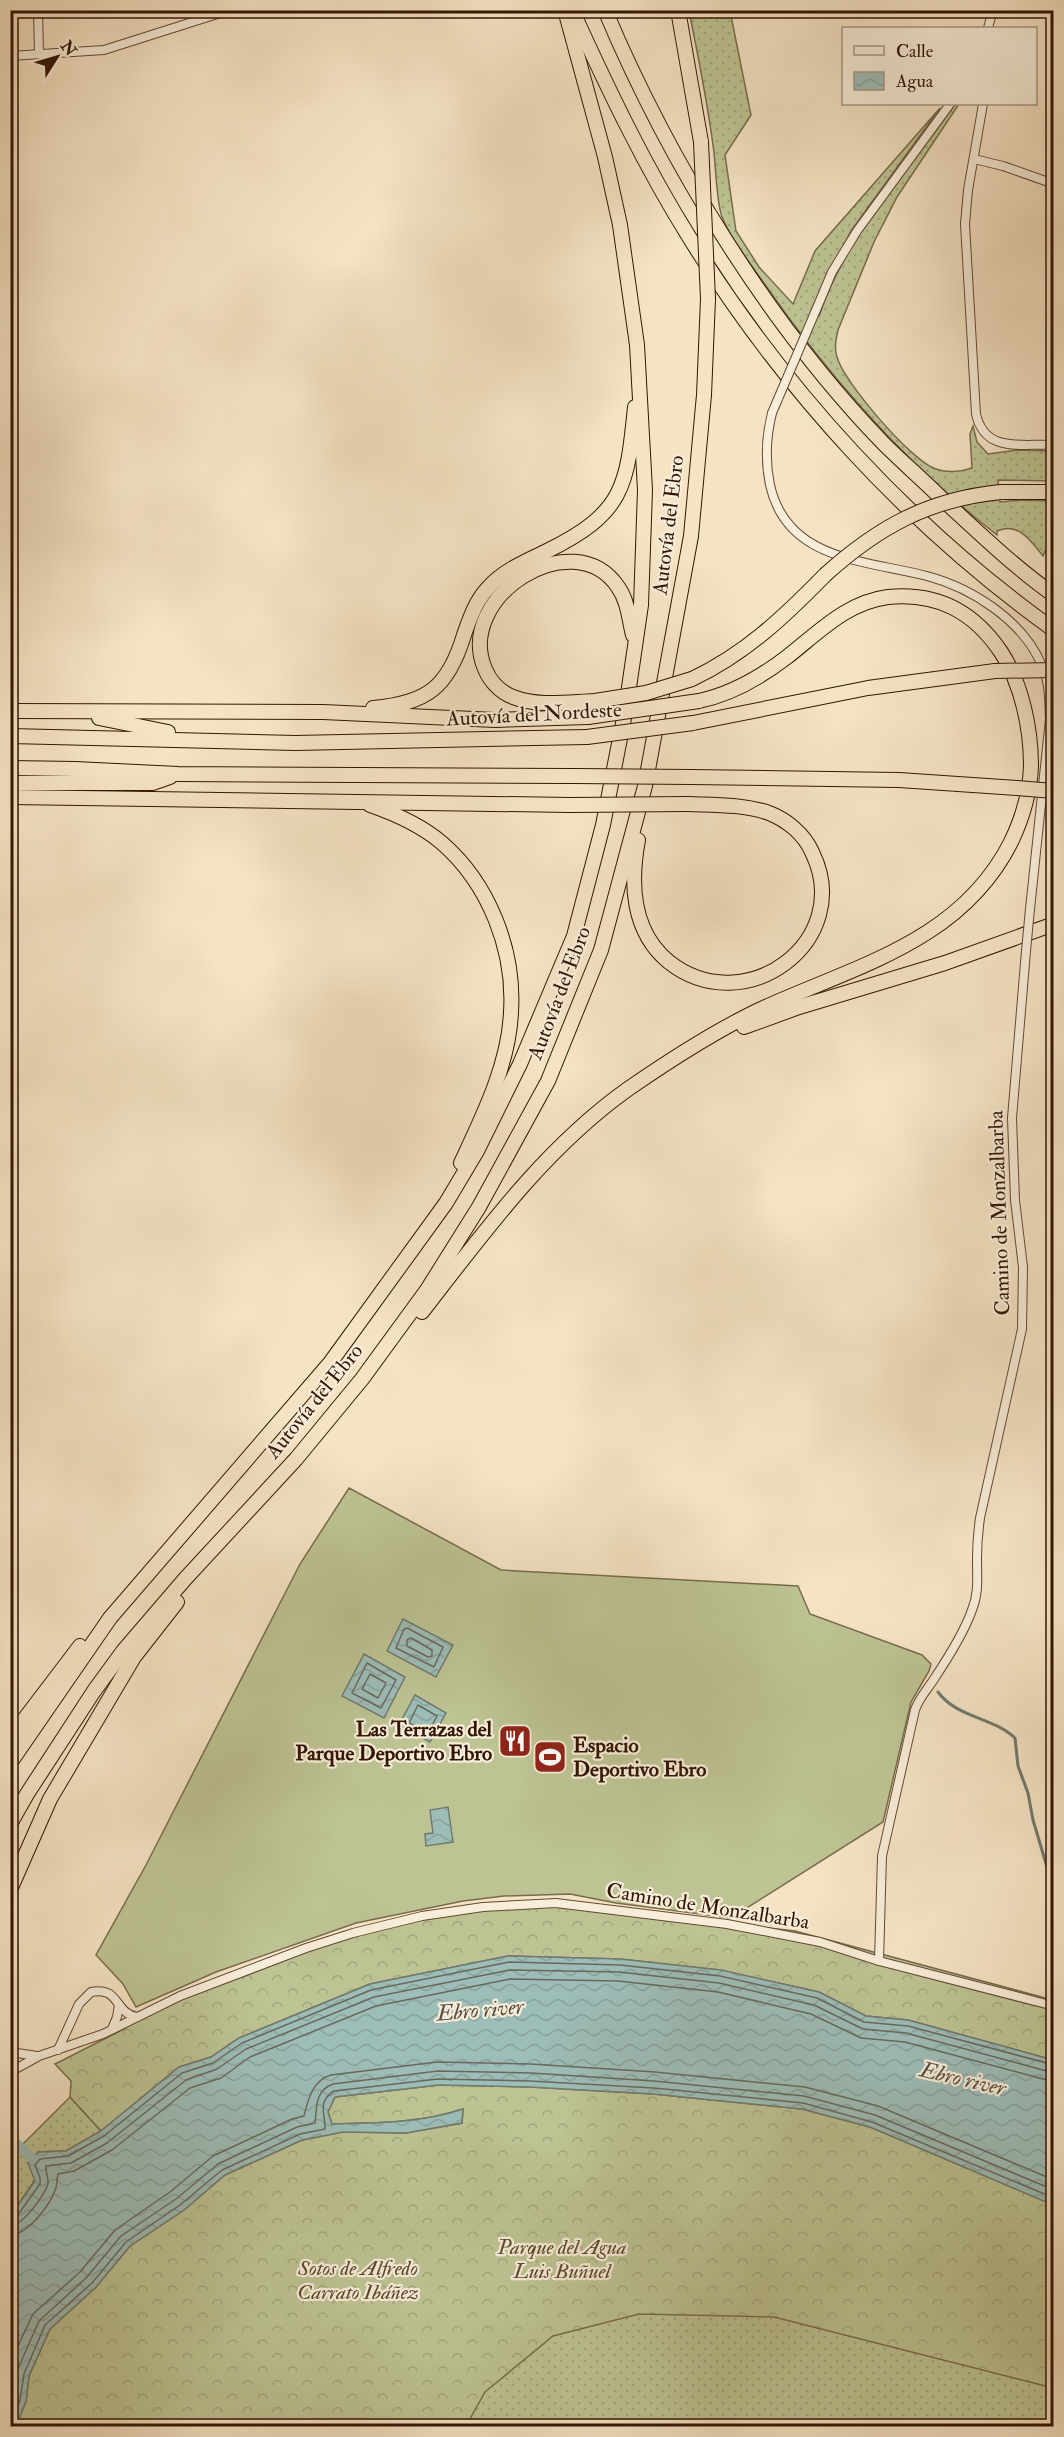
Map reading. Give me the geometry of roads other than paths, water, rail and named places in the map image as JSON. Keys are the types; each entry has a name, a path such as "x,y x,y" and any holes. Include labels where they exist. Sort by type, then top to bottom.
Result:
{"highway":[{"name":"Autovía del Ebro","path":"10,1764 110,1618 330,1364 377,1302 446,1203 477,1151 520,1064 574,936 603,825 619,748 635,647 644,551 645,490 635,322 620,225 605,157 566,10"},
{"path":"572,10 630,133 669,204 719,283 769,353 824,420 900,501 987,578 1053,630"},
{"path":"605,10 656,120 730,246 780,319 845,400 884,444 1009,561 1053,595"},
{"name":"Autovía del Ebro","path":"10,1824 82,1710 124,1650 185,1579 296,1459 362,1378 427,1290 479,1207 548,1081 601,950 645,786 672,643 691,536 704,395 708,299 700,142 678,10"},
{"path":"323,712 406,703 423,697 435,689 454,664 470,618 478,601 489,586 502,575 594,524 614,500 622,486 629,465 635,404 641,394"},
{"path":"635,647 623,595 613,580 593,566 575,562 548,565 513,583 495,599 484,620 480,643 483,664 497,687 511,697 531,702 595,701 646,693 692,679 725,662 759,638 825,575 865,542 910,516 954,500 1001,492 1053,492"},
{"path":"10,711 323,712 495,720 588,717 699,701 726,693 760,676 786,659 829,623 855,608 884,598 904,596 944,604 972,618 1004,657 1015,682 1028,730 1031,782 1026,807 1017,829 990,877 977,894 943,923 895,952 756,1011 720,1030 653,1072 601,1110 543,1164 498,1216 366,1382 296,1459"},
{"path":"10,797 570,805 687,804 741,807 770,813 790,824 811,848 822,883 822,894 818,916 811,934 801,949 788,962 755,979 734,983 714,982 695,977 676,967 658,952 646,934 638,915 634,893 635,859 653,766 672,643"},
{"name":"Autovía del Nordeste","path":"10,736 295,742 587,737 693,723 868,688 994,671 1053,670"},
{"path":"33,711 102,718 193,739"},
{"path":"10,768 178,774 899,780 1053,791"},
{"path":"10,783 153,783 178,774"},
{"path":"353,801 395,814 419,826 442,843 461,862 492,911 501,934 510,975 511,1012 508,1038 493,1088 472,1140 421,1238"},
{"path":"692,1048 769,1016 945,963 1053,924"},
{"path":"10,1890 51,1799 134,1657 249,1511"},
{"path":"10,1738 61,1669 92,1632 110,1618"}],"street":[{"path":"38,10 39,54"},
{"path":"10,56 104,50 230,10"},
{"path":"988,27 993,10"},
{"name":"Camino de Monzalbarba","path":"39,2056 89,2040 180,1996 306,1948 422,1916 483,1907 556,1903 727,1924 820,1942 879,1961 882,1929 882,1856 915,1710 917,1702 934,1679 957,1640 976,1598 980,1518 1022,1329 1023,1267 1015,1200 1012,1118 1030,909 1050,719 1049,697 1042,666 1023,636 978,598 929,577 831,554 796,534 778,512 768,475 767,441 772,413 832,272 856,231 949,105"},
{"path":"983,105 965,224 978,424 982,433 994,441 1053,445"},
{"path":"974,159 1003,165 1053,184"},
{"path":"879,1961 1053,2006"},
{"path":"58,2050 79,2004 86,1995 97,1991 107,1992 129,2015 137,2017"},
{"path":"112,2029 119,2005"},
{"path":"10,2052 39,2056"},
{"path":"10,2072 39,2056"}],"water":[{"path":"403,1619 453,1645 436,1677 387,1651"},
{"path":"364,1654 405,1677 384,1718 342,1696"},
{"path":"415,1695 446,1713 430,1742 399,1725"},
{"path":"448,1807 453,1842 426,1846 425,1834 433,1833 430,1810"},
{"name":"Ebro river","path":"508,1956 620,1959 721,1970 819,1992 866,2016 908,2020 1053,2060 1053,2205 870,2127 802,2109 653,2094 530,2087 439,2085 335,2097 328,2112 332,2124 415,2120 463,2109 462,2123 406,2133 343,2132 302,2140 225,2175 184,2210 130,2246 96,2287 50,2329 29,2376 26,2401 16,2426 11,2426 11,2215 35,2181 28,2163 38,2152 66,2151 101,2131 179,2067 211,2057 239,2038 370,1984"}],"waterway":[{"path":"938,1692 955,1707 1006,1731 1015,1738 1018,1766 1028,1793 1033,1820 1047,1867 1054,1877"},
{"path":"10,2138 32,2158"}],"place":[{"name":"Las Terrazas del Parque Deportivo Ebro","path":"515,1741"},
{"name":"Espacio Deportivo Ebro","path":"550,1757"}],"park label":[{"name":"Parque del Agua Luis Buñuel","path":"562,2259"},
{"name":"Sotos de Alfredo Carrato Ibáñez","path":"358,2280"}]}
